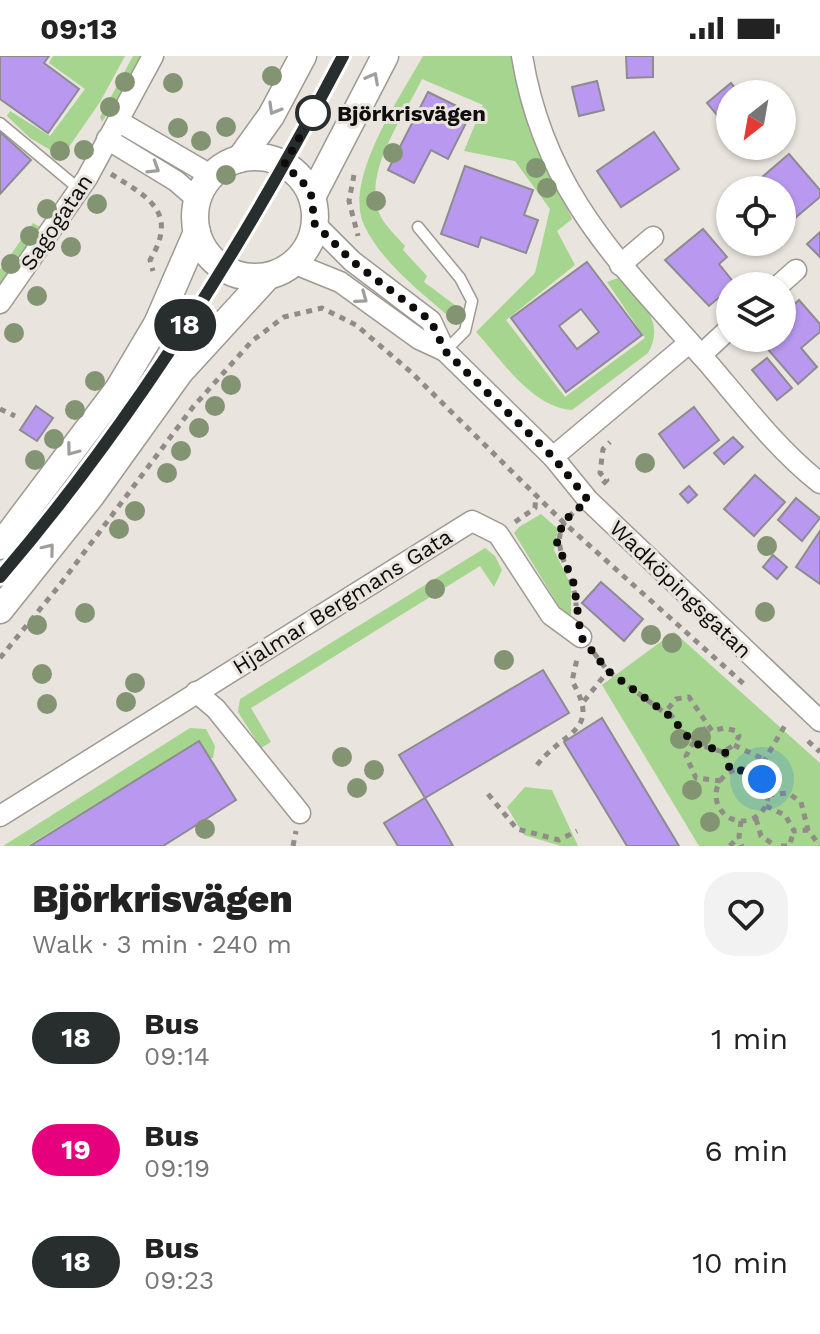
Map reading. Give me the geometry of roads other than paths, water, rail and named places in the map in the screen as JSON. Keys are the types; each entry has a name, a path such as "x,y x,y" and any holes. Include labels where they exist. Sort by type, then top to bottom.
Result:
{"street":[{"name":"Sagogatan","path":"0,303 79,189 153,56"},
{"path":"0,546 119,388 157,324 197,232 198,200 212,176 240,159 271,116 303,56"},
{"path":"0,610 91,496 180,372 268,276 293,263 308,245 313,210 385,56"},
{"path":"522,56 553,162 601,243 773,438 820,483"},
{"path":"112,130 212,176"},
{"path":"112,130 198,200"},
{"path":"240,159 262,158 284,165 302,181 313,210"},
{"name":"Wadköpingsgatan","path":"313,210 352,261 431,321 445,351"},
{"path":"197,232 207,252 223,268 249,276 268,276"},
{"path":"620,265 653,237"},
{"name":"Wadköpingsgatan","path":"293,263 340,282 419,339 445,351 553,457 588,500 820,721"},
{"path":"553,457 716,336"},
{"name":"Hjalmar Bergmans Gata","path":"0,816 472,521 498,534 551,615 581,637"},
{"path":"196,692 216,709 300,813"}],"lane":[{"path":"0,577 86,468 223,268 343,56"},
{"path":"0,123 79,189"},
{"path":"418,227 460,278 472,301 465,331 445,351"}],"place":[{"name":"Björkrisvägen","path":"313,113"}]}
